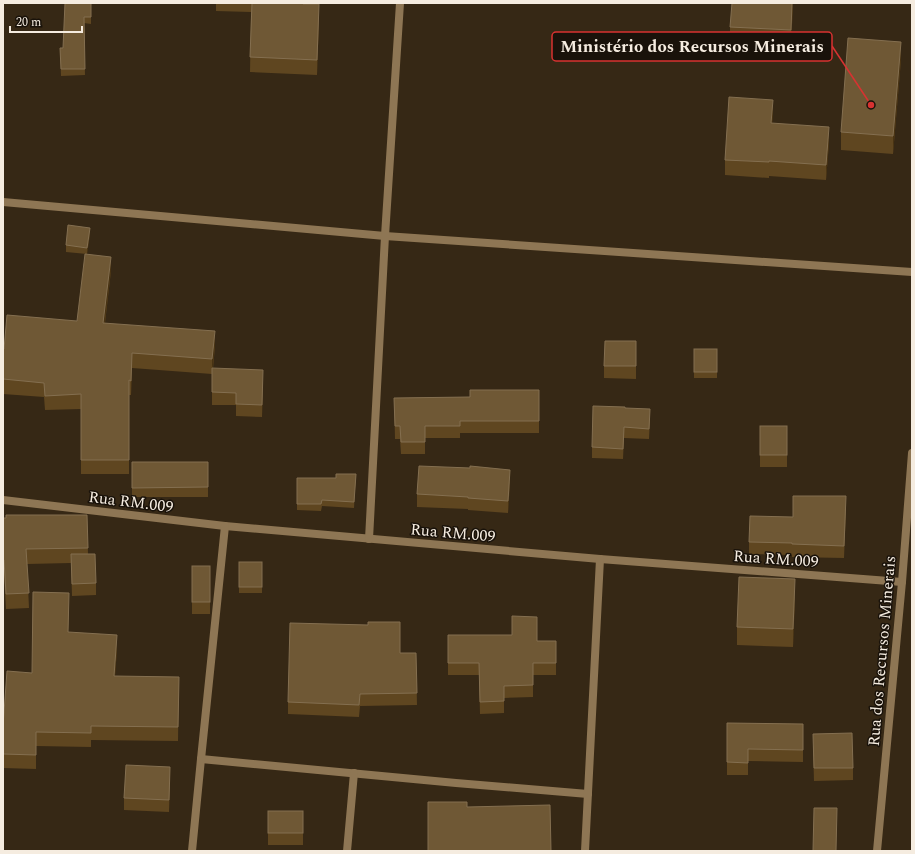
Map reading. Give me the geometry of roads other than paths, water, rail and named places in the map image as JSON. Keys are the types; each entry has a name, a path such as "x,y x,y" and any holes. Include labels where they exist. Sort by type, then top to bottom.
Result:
{"street":[{"path":"369,539 385,236 400,3"},
{"path":"3,202 385,236 912,272"},
{"name":"Rua dos Recursos Minerais","path":"877,851 902,582 912,453"},
{"name":"Rua RM.009","path":"3,500 225,526 600,559 902,582"},
{"path":"192,851 225,526"},
{"path":"585,851 600,559"},
{"path":"201,758 588,794"},
{"path":"347,851 354,773"}],"place":[{"name":"Ministério dos Recursos Minerais","path":"871,105"}]}
